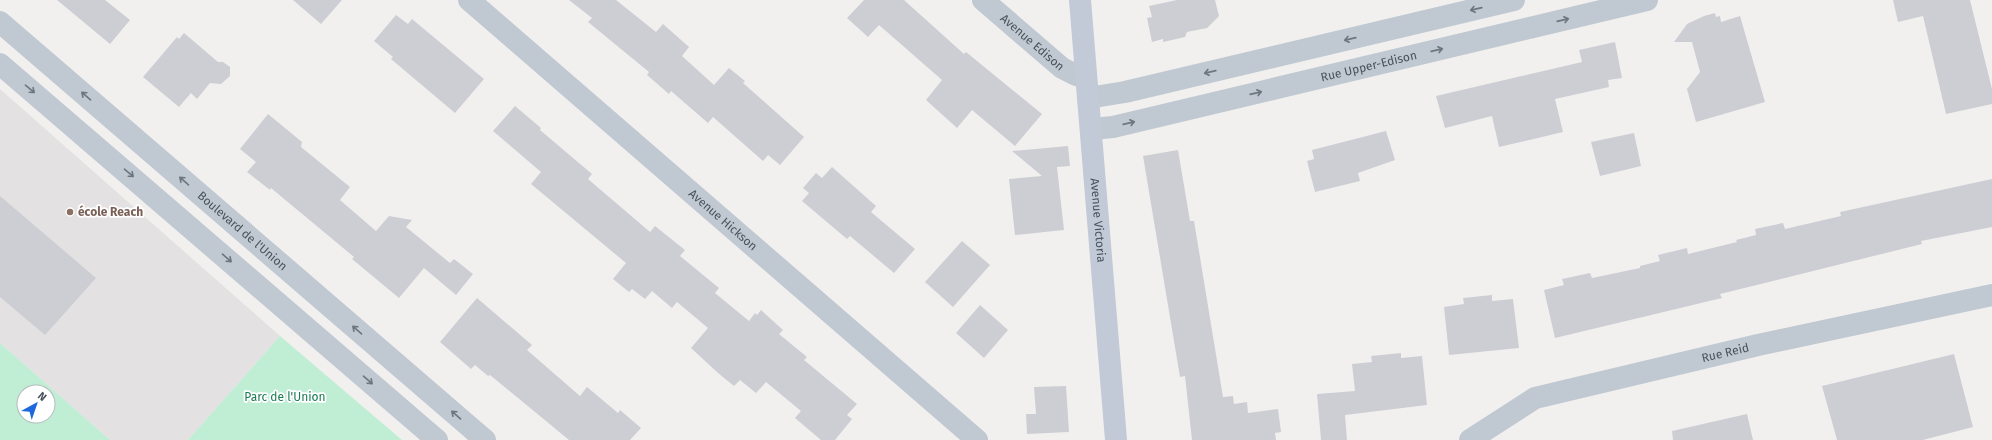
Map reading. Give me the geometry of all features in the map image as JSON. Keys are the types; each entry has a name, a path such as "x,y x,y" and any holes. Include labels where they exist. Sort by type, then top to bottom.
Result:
{"street":[{"name":"Avenue Hickson","path":"469,0 977,440"},
{"name":"Avenue Edison","path":"983,0 1062,68 1076,75 1086,76"},
{"name":"Avenue Victoria","path":"1080,0 1116,440"},
{"path":"1088,98 1125,92 1514,0"},
{"name":"Rue Upper-Edison","path":"1091,129 1113,127 1647,0"},
{"name":"Boulevard de l'Union","path":"0,22 485,440"},
{"path":"0,64 438,440"},
{"name":"Rue Reid","path":"1470,440 1535,398 1758,345 1992,295"}],"shaded area":[{"name":"école Reach","path":"0,89 280,336 188,440 110,440 56,392 56,384 46,384 0,343"}],"green space":[{"name":"Parc de l'Union","path":"280,336 402,440 188,440"},
{"path":"0,343 46,384 16,384 16,424 56,424 56,392 110,440 0,440"}],"building":[{"path":"57,0 105,0 130,20 110,44"},
{"path":"293,0 342,0 321,24"},
{"path":"569,0 616,0 656,32 663,24 689,47 682,56 714,85 729,68 745,81 743,83 804,137 780,165 768,155 763,161 713,117 708,123 671,91 669,94 647,75 649,72 588,22 592,18"},
{"path":"864,0 904,0 964,54 966,52 1042,114 1015,146 972,110 957,128 926,100 942,80 879,25 868,37 847,18"},
{"path":"1177,0 1215,0 1219,16 1207,28 1187,32 1185,37 1163,42 1163,39 1152,42 1147,18 1152,17 1149,6"},
{"path":"1893,0 1970,0 1992,89 1992,104 1946,114 1923,16 1898,22"},
{"path":"1715,13 1716,17 1720,16 1721,22 1740,16 1765,102 1696,122 1687,89 1700,72 1692,42 1674,42 1687,24 1704,16"},
{"path":"396,15 408,24 412,19 484,79 455,113 391,59 393,57 374,41"},
{"path":"184,33 218,62 223,62 230,67 230,76 221,84 210,83 197,99 191,93 179,107 143,77 177,37 179,39"},
{"path":"1615,42 1622,78 1608,80 1609,87 1555,99 1563,132 1499,147 1492,116 1445,128 1436,96 1582,62 1579,50"},
{"path":"515,106 541,128 540,130 592,174 588,179 650,232 655,226 685,250 680,256 719,288 715,293 749,321 755,313 757,315 761,310 783,330 779,334 807,357 804,360 857,404 847,415 852,419 835,440 821,440 795,418 801,411 766,382 756,393 740,380 734,386 718,373 691,348 708,328 677,302 672,308 652,291 645,299 632,289 629,292 613,279 626,263 531,184 541,172 493,131"},
{"path":"268,114 302,142 301,147 350,187 340,200 376,231 389,216 412,220 406,227 450,263 454,259 473,274 456,295 424,268 399,298 352,259 354,257 271,188 270,190 247,172 256,162 240,149"},
{"path":"1386,131 1395,160 1358,173 1360,181 1315,192 1307,161 1314,159 1312,150"},
{"path":"1634,133 1641,166 1600,176 1591,142"},
{"path":"1068,146 1070,166 1057,167 1064,230 1015,235 1009,179 1042,176 1012,151"},
{"path":"1178,150 1190,221 1194,221 1223,397 1233,396 1234,404 1247,402 1248,413 1278,409 1281,432 1275,433 1276,440 1192,440 1185,376 1180,377 1143,156"},
{"path":"832,167 876,206 871,212 915,249 894,273 850,236 847,239 802,201 809,193 803,188 816,173 822,178"},
{"path":"1992,179 1992,227 1921,241 1922,244 1720,294 1722,298 1555,338 1544,290 1564,285 1562,279 1590,273 1592,278 1640,268 1640,266 1660,261 1658,255 1687,248 1688,254 1737,242 1736,240 1756,235 1755,229 1783,223 1785,229 1841,216 1840,212"},
{"path":"0,196 96,278 45,335 0,297"},
{"path":"962,241 990,265 953,307 925,282"},
{"path":"1492,295 1492,301 1513,299 1519,348 1449,355 1444,307 1464,304 1463,298"},
{"path":"477,298 532,345 527,350 580,396 587,387 618,413 620,410 641,428 630,440 569,440 490,375 488,376 475,365 471,369 440,342"},
{"path":"980,305 1008,330 984,358 956,333"},
{"path":"1401,353 1401,358 1422,356 1427,405 1345,415 1347,440 1321,440 1317,394 1355,391 1352,364 1372,362 1371,356"},
{"path":"1954,354 1973,427 1923,440 1837,440 1822,386"},
{"path":"1066,386 1069,432 1027,434 1026,414 1036,414 1034,387"},
{"path":"1747,414 1753,440 1673,440 1672,431"}],"place":[{"name":"école Reach","path":"70,212"}]}
